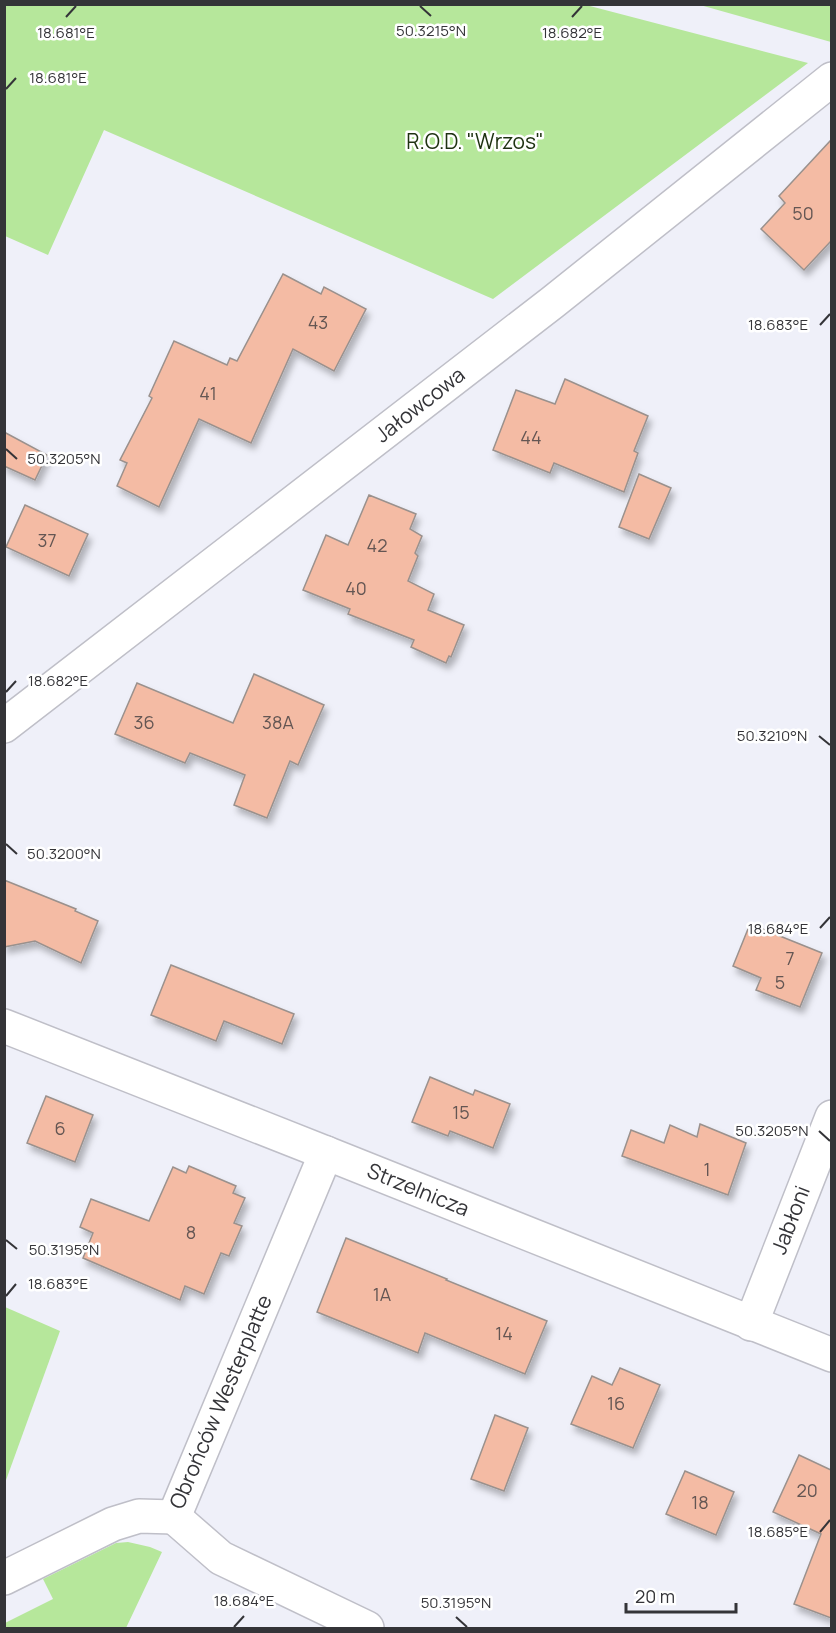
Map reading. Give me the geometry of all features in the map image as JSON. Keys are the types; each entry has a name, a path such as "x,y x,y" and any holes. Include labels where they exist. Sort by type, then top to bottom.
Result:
{"street":[{"name":"Jałowcowa","path":"4,726 553,302 831,79"},
{"name":"Strzelnicza","path":"4,1026 831,1355"},
{"name":"Jabłoni","path":"751,1324 831,1117"},
{"name":"Obrońców Westerplatte","path":"4,1578 113,1524 139,1516 174,1517 326,1153"},
{"path":"174,1517 221,1558 367,1629"}],"green space":[{"name":"R.O.D. \"Wrzos\"","path":"5,4 586,5 808,63 493,299 104,130 48,255 5,236"},
{"path":"700,5 831,5 831,42"},
{"path":"5,1307 60,1331 5,1483"},
{"path":"128,1542 162,1552 126,1628 5,1628 5,1623 53,1599 43,1579 116,1543"}],"building":[{"path":"831,140 831,241 804,270 761,229 785,203 779,196"},
{"path":"283,274 321,294 324,287 366,309 334,371 293,349 251,443 199,419 159,507 117,486 127,463 120,460 152,398 149,396 174,341 227,365 230,358 237,361"},
{"path":"565,379 648,416 634,451 638,453 624,492 554,463 550,473 493,450 516,390 555,404"},
{"path":"4,432 47,455 35,480 4,466"},
{"path":"639,474 671,488 649,539 619,527"},
{"path":"369,495 416,514 410,529 422,536 415,553 418,556 408,581 434,594 428,610 464,625 451,657 449,656 446,663 411,647 414,640 348,614 350,609 303,590 326,535 348,545"},
{"path":"25,505 88,534 69,576 6,547"},
{"path":"254,674 324,705 298,765 290,761 267,818 234,805 245,775 190,753 185,763 115,734 137,683 233,723"},
{"path":"4,880 76,909 75,911 98,921 81,963 35,941 4,947"},
{"path":"750,924 822,953 800,1007 756,990 761,978 733,966"},
{"path":"171,965 294,1014 282,1044 224,1021 216,1041 151,1015"},
{"path":"430,1077 473,1095 475,1090 510,1104 493,1148 450,1131 448,1136 412,1122"},
{"path":"46,1096 93,1115 75,1162 27,1143"},
{"path":"700,1124 746,1143 728,1195 622,1156 631,1130 664,1143 670,1125 697,1137"},
{"path":"189,1166 236,1186 233,1193 245,1198 234,1223 242,1226 229,1256 221,1253 204,1294 185,1286 180,1300 83,1258 93,1233 80,1227 91,1199 149,1221 173,1167 186,1173"},
{"path":"346,1238 547,1321 525,1374 425,1333 418,1353 317,1312"},
{"path":"620,1368 660,1385 633,1448 571,1424 592,1376 612,1385"},
{"path":"495,1415 528,1428 504,1491 471,1479"},
{"path":"799,1455 831,1470 831,1618 794,1604 821,1534 773,1512"},
{"path":"685,1471 734,1492 716,1535 666,1514"}]}
